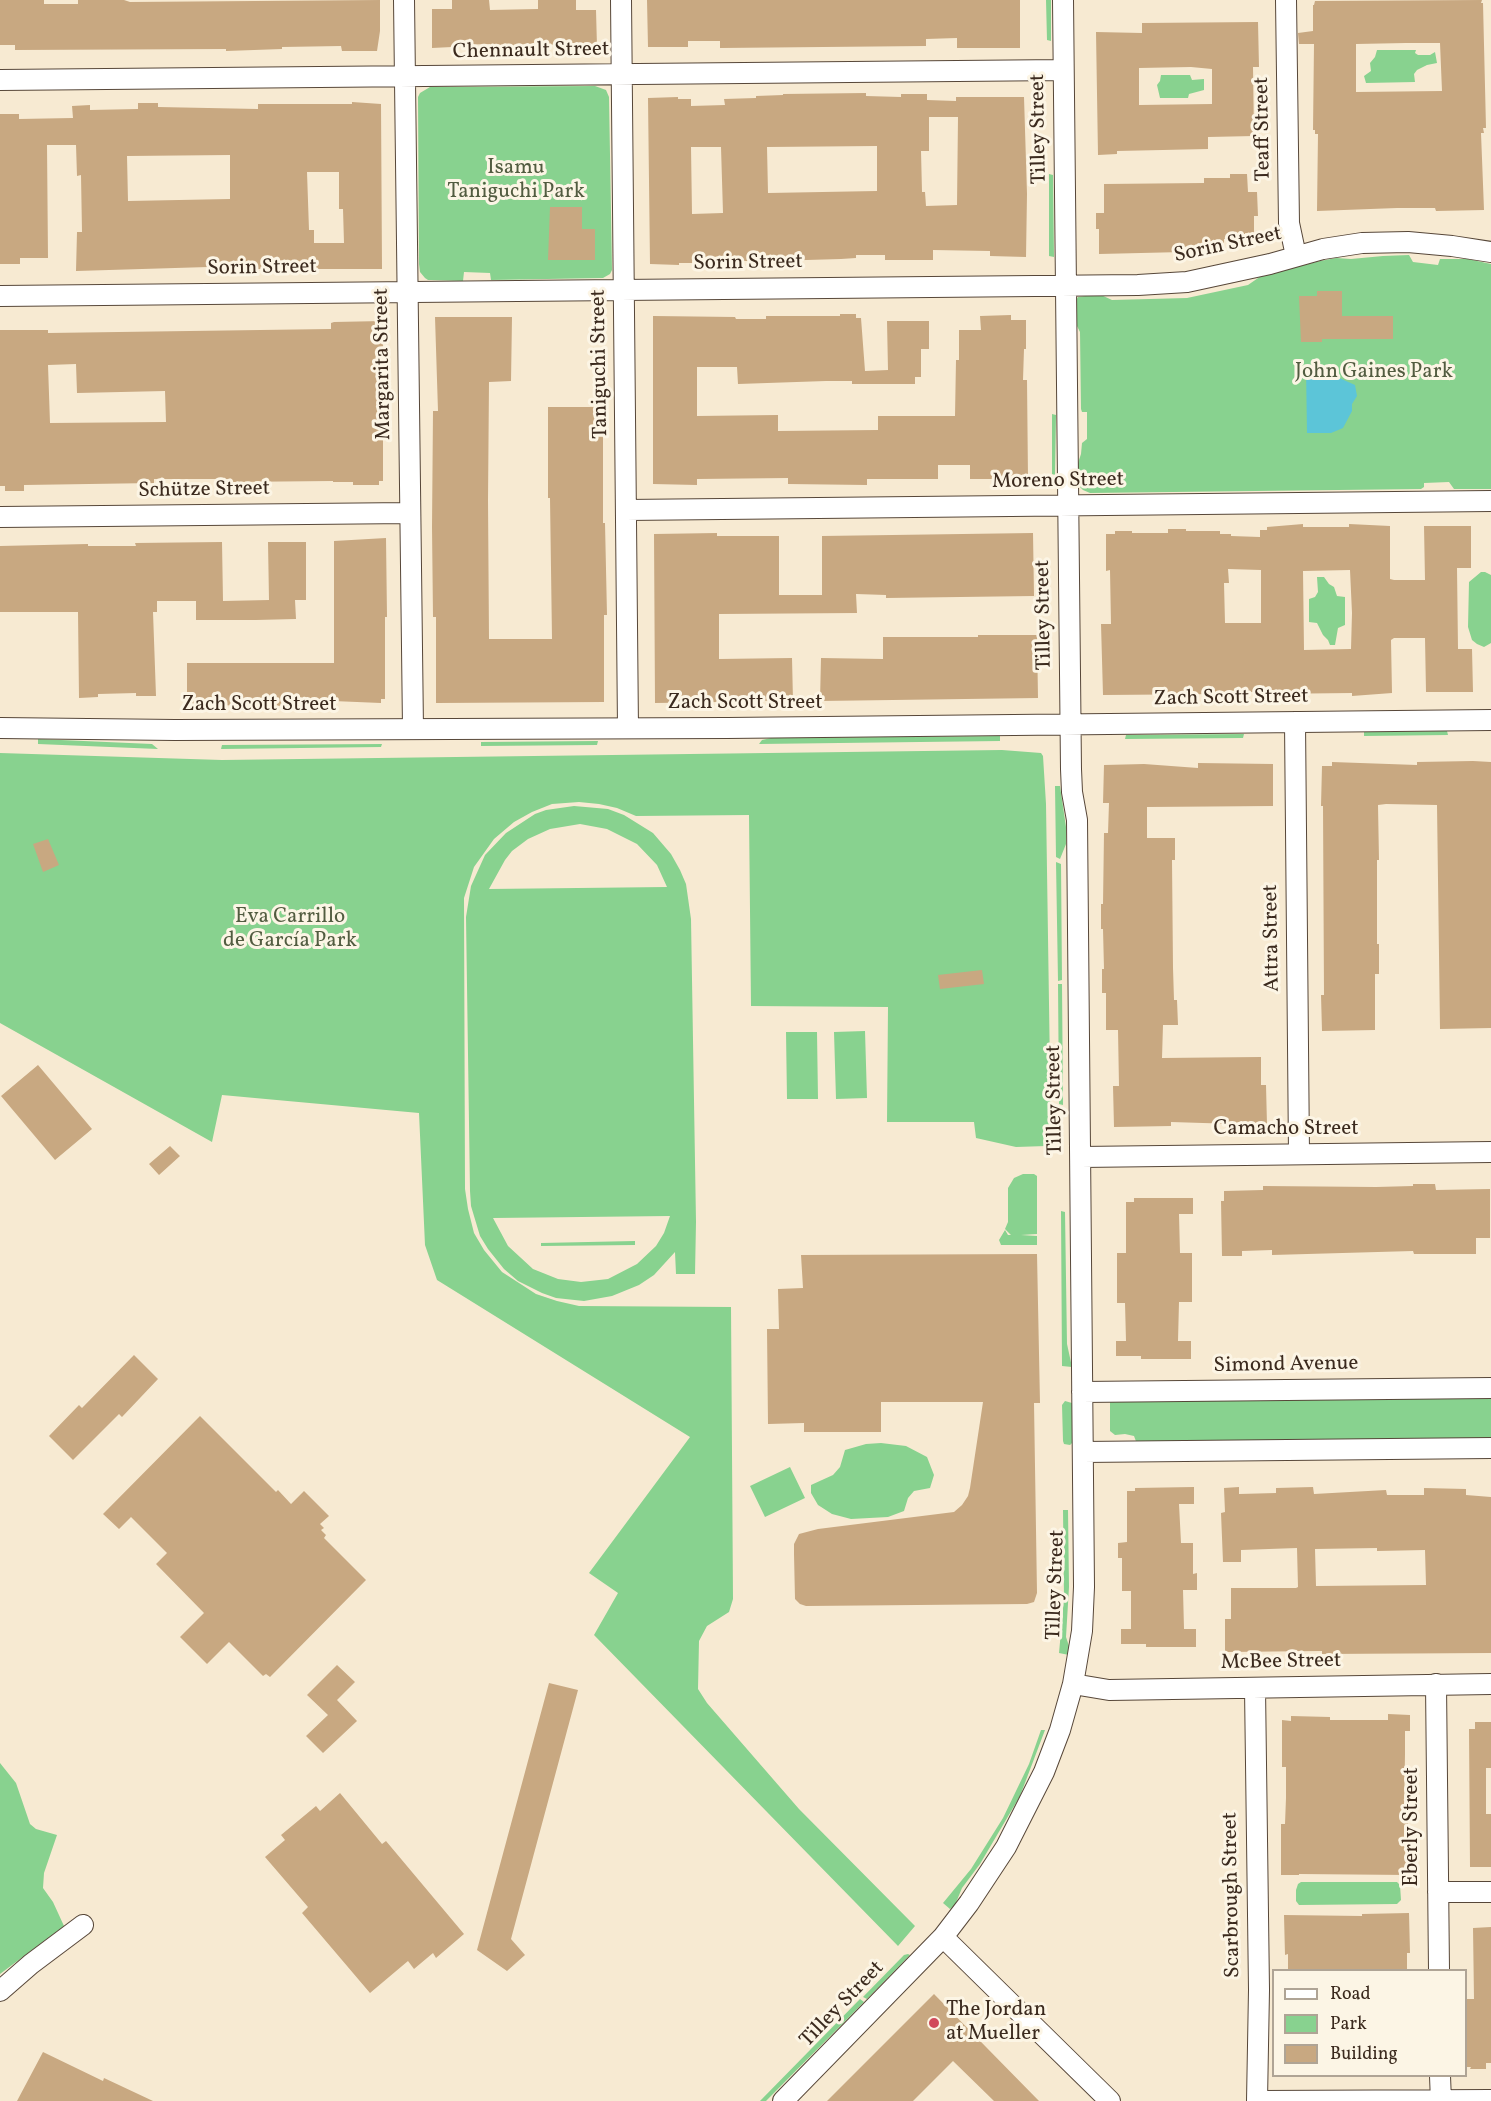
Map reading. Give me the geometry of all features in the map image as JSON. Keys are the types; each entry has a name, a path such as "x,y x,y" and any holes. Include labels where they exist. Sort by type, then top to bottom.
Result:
{"street":[{"name":"Margarita Street","path":"404,0 413,728"},
{"name":"Taniguchi Street","path":"621,0 628,728"},
{"name":"Tilley Street","path":"783,2101 943,1937 969,1903 1006,1847 1026,1810 1052,1751 1073,1684 1082,1631 1084,1587 1077,820 1072,792 1070,725 1063,0"},
{"name":"Teaff Street","path":"1286,0 1289,223 1296,256"},
{"name":"Chennault Street","path":"0,80 1063,70"},
{"name":"Sorin Street","path":"0,296 1138,285 1187,282 1323,249 1362,243 1408,242 1491,252"},
{"name":"Moreno Street","path":"626,510 1491,501"},
{"name":"Schütze Street","path":"0,517 409,513"},
{"name":"Zach Scott Street","path":"0,728 175,730 628,728 1491,720"},
{"name":"Attra Street","path":"1295,722 1299,1154"},
{"name":"Camacho Street","path":"1080,1157 1491,1152"},
{"name":"Simond Avenue","path":"1082,1392 1491,1388"},
{"path":"1083,1452 1491,1448"},
{"name":"McBee Street","path":"1073,1684 1109,1690 1491,1684"},
{"name":"Eberly Street","path":"1436,1684 1439,1969"},
{"name":"Scarbrough Street","path":"1255,1688 1259,2101"},
{"path":"1438,1892 1491,1892"},
{"path":"0,1991 31,1964 83,1925"},
{"path":"943,1937 1110,2101"},
{"path":"1440,2077 1441,2101"},
{"path":"1259,2101 1491,2100"}],"green space":[{"path":"1046,0 1051,0 1051,41 1047,40"},
{"path":"1377,50 1416,50 1415,53 1418,55 1430,55 1435,52 1437,63 1417,70 1414,74 1415,82 1366,83 1364,76 1371,71 1370,63"},
{"path":"1161,75 1190,75 1192,80 1204,79 1204,90 1189,94 1188,98 1160,98 1157,85"},
{"name":"Isamu Taniguchi Park","path":"595,86 606,90 609,97 612,270 610,274 603,278 491,280 490,273 464,272 463,281 425,278 420,272 419,264 418,97 420,93 430,87"},
{"path":"1049,174 1053,175 1054,257 1049,256"},
{"name":"John Gaines Park","path":"1409,255 1413,262 1438,265 1440,259 1468,259 1491,264 1491,489 1454,489 1449,482 1424,483 1421,489 1090,493 1077,484 1077,466 1082,443 1087,439 1087,412 1082,412 1081,409 1080,332 1075,322 1075,302 1078,297 1099,294 1112,300 1187,298 1248,285 1261,276 1320,261 1336,258"},
{"path":"1052,414 1056,415 1055,475 1052,474"},
{"path":"1481,572 1491,575 1491,643 1484,647 1472,640 1468,627 1469,582"},
{"path":"1317,577 1324,577 1334,587 1337,596 1345,597 1345,625 1338,628 1335,645 1330,645 1317,623 1309,622 1309,599 1315,597 1318,592"},
{"path":"1447,731 1448,735 1364,736 1364,732"},
{"path":"1244,734 1243,738 1125,739 1126,735"},
{"path":"1000,736 1000,741 759,744 762,740 771,738"},
{"path":"38,739 152,744 158,749 38,744"},
{"path":"598,741 597,745 481,746 481,742"},
{"path":"382,744 381,747 221,749 222,745"},
{"name":"Eva Carrillo de García Park","path":"1002,750 1041,753 1043,756 1046,804 1051,1137 1046,1146 1016,1147 976,1138 974,1122 887,1122 888,1007 751,1006 749,815 636,816 599,804 579,802 552,804 514,822 494,839 474,867 464,898 465,1189 474,1233 502,1272 536,1294 557,1301 579,1306 731,1307 733,1599 729,1612 707,1626 699,1641 698,1689 707,1703 799,1809 915,1926 898,1946 594,1635 618,1593 589,1573 690,1437 437,1280 425,1245 419,1113 222,1095 212,1142 0,1023 0,753 222,760"},
{"path":"1055,786 1060,786 1066,827 1066,844 1060,859 1056,857"},
{"path":"574,806 608,809 624,815 653,833 671,854 680,870 686,884 691,919 695,1274 676,1274 675,1252 654,1275 639,1285 612,1296 584,1301 556,1298 518,1281 504,1269 488,1249 480,1236 471,1206 466,917 471,886 485,855 506,833 535,814","holes":["580,824 607,829 637,844 657,865 667,887 489,889 512,851 528,839 550,829","670,1216 656,1246 637,1264 608,1279 581,1282 558,1279 533,1269 508,1246 493,1218"]},
{"path":"1056,862 1061,864 1062,980 1058,981"},
{"path":"1058,984 1062,984 1063,1105 1059,1104"},
{"path":"865,1031 867,1098 836,1099 834,1032"},
{"path":"786,1032 817,1032 818,1099 787,1099"},
{"path":"1023,1174 1037,1176 1037,1234 1021,1235 1037,1236 1037,1245 1001,1245 999,1240 1005,1230 1008,1235 1011,1235 1005,1229 1008,1222 1008,1188 1014,1178"},
{"path":"1061,1211 1065,1212 1067,1344 1072,1367 1062,1366"},
{"path":"635,1241 635,1245 541,1246 541,1243"},
{"path":"1491,1396 1491,1440 1137,1444 1134,1436 1115,1435 1110,1431 1110,1401"},
{"path":"1065,1401 1072,1403 1073,1442 1070,1445 1064,1444 1063,1441 1062,1405"},
{"path":"866,1444 906,1446 927,1457 934,1475 930,1488 914,1491 908,1498 904,1511 888,1517 851,1519 832,1514 818,1505 811,1493 811,1485 833,1475 840,1467 845,1450"},
{"path":"790,1467 805,1498 765,1517 750,1486"},
{"path":"1063,1510 1068,1510 1069,1587 1066,1637 1069,1655 1059,1653 1064,1598"},
{"path":"1041,1730 1045,1730 1020,1796 980,1864 962,1888 955,1905 950,1909 943,1903 971,1869 1003,1818 1029,1764"},
{"path":"0,1763 16,1783 30,1824 36,1829 57,1835 44,1873 43,1888 53,1902 64,1926 0,1974"},
{"path":"1301,1882 1397,1882 1400,1885 1401,1900 1397,1904 1299,1905 1296,1901 1296,1890"},
{"path":"904,1955 910,1955 867,1999 863,1997"},
{"path":"860,1999 864,2002 766,2101 760,2101"}],"water":[{"path":"1306,367 1335,368 1337,377 1355,385 1357,396 1343,428 1331,433 1307,433"}],"building":[{"path":"0,0 44,0 44,4 78,4 78,0 130,2 380,0 380,31 377,51 342,51 341,46 226,51 226,49 15,50 15,45 0,45"},
{"path":"452,0 489,0 490,10 538,9 538,0 576,0 576,10 596,10 597,47 576,47 576,44 490,47 490,44 432,48 432,9 452,9"},
{"path":"647,0 1020,0 1020,48 957,48 957,38 926,39 926,46 720,48 720,41 688,41 688,47 648,47"},
{"path":"1482,0 1486,128 1483,128 1484,133 1481,133 1484,210 1436,211 1435,208 1397,208 1317,211 1318,134 1315,134 1313,130 1314,44 1299,44 1298,33 1313,31 1315,1","holes":["1440,43 1442,91 1356,92 1356,44"]},
{"path":"1258,22 1259,67 1253,67 1254,136 1208,137 1208,149 1117,151 1117,154 1098,155 1096,32 1142,33 1142,23","holes":["1139,68 1212,69 1212,104 1139,105"]},
{"path":"866,93 866,96 901,97 901,94 927,94 927,100 956,101 956,97 1024,97 1026,257 990,256 990,251 933,250 933,260 885,260 885,255 856,255 856,258 841,259 692,261 692,263 679,263 679,265 650,264 648,98 691,99 691,106 725,105 724,99 783,94","holes":["929,117 958,117 957,205 926,206 925,192 922,192 921,151 929,151","877,146 877,191 768,193 767,147","691,147 721,147 723,213 692,214"]},
{"path":"352,102 381,104 382,269 241,269 241,266 76,271 77,232 82,232 81,175 77,176 76,145 47,145 48,258 20,258 20,264 0,264 0,114 19,114 19,119 73,118 72,106 90,105 90,110 138,109 138,103 158,103 158,107 258,109 258,104 352,104","holes":["230,155 230,199 128,201 127,156","307,172 339,172 339,209 343,209 344,243 314,243 314,230 309,230"]},
{"path":"1230,174 1247,174 1248,192 1257,192 1258,216 1254,216 1254,233 1245,233 1245,239 1224,239 1224,243 1183,247 1183,252 1099,254 1099,229 1096,229 1096,213 1104,213 1104,184 1204,183 1204,178 1230,178"},
{"path":"550,207 582,207 582,229 595,229 595,260 548,260"},
{"path":"1317,291 1342,291 1342,316 1393,316 1393,339 1322,339 1322,342 1301,342 1299,296 1317,296"},
{"path":"840,314 856,314 856,318 861,318 865,371 888,370 887,321 929,321 929,349 921,349 921,377 915,377 915,384 852,384 852,381 826,381 738,384 737,367 697,367 697,416 778,415 778,431 878,430 878,416 955,416 959,330 981,330 980,316 1011,315 1011,320 1026,320 1023,380 1027,380 1028,479 970,479 970,465 938,465 938,479 867,479 867,485 788,484 788,478 697,479 697,485 653,484 653,316 766,319 766,316 840,316"},
{"path":"435,317 512,317 511,381 489,382 489,639 552,639 548,407 603,407 603,523 605,523 607,615 604,615 604,702 436,703 436,617 433,617 432,527 433,411 438,411"},
{"path":"383,321 383,481 379,481 379,485 353,485 353,482 333,481 229,482 229,479 154,479 154,483 24,485 24,491 5,491 5,486 0,486 0,330 48,330 48,333 331,329 331,323","holes":["76,364 77,393 165,391 166,422 50,423 48,365"]},
{"path":"1303,524 1303,527 1349,527 1349,524 1390,526 1390,579 1425,580 1424,526 1471,526 1471,568 1457,568 1458,649 1472,649 1473,692 1426,692 1425,638 1394,638 1391,640 1392,693 1352,696 1352,693 1264,694 1264,692 1103,695 1101,624 1111,624 1110,570 1106,571 1106,534 1115,534 1115,531 1168,533 1168,529 1186,529 1186,531 1220,531 1220,534 1231,534 1231,536 1260,537 1260,530 1267,530 1267,527","holes":["1228,569 1261,570 1261,623 1225,623 1224,583 1229,583","1350,570 1351,649 1304,650 1303,571"]},
{"path":"717,533 717,536 779,536 779,595 822,595 822,536 1033,533 1034,596 886,598 886,595 856,594 857,613 719,614 719,659 792,658 793,701 719,700 719,702 655,703 654,534"},
{"path":"386,538 385,699 381,699 381,703 309,700 309,706 187,705 187,663 334,663 334,541"},
{"path":"222,542 223,601 269,600 268,542 306,542 306,600 295,600 296,619 256,620 196,620 196,601 157,601 157,612 153,612 156,696 136,696 136,693 98,694 98,697 79,698 78,612 0,612 0,546 88,544 88,546 136,546 135,543"},
{"path":"978,635 1037,635 1038,698 820,701 821,658 883,659 883,637 978,637"},
{"path":"1332,762 1417,765 1417,762 1491,762 1491,1028 1440,1029 1437,805 1386,804 1378,805 1377,944 1379,944 1379,974 1375,974 1375,1030 1322,1031 1321,995 1324,995 1322,766 1332,766"},
{"path":"1198,763 1273,764 1273,806 1147,807 1147,838 1175,838 1175,860 1172,860 1173,968 1174,1000 1177,1000 1178,1025 1163,1025 1162,1058 1261,1057 1261,1085 1266,1085 1267,1125 1171,1122 1171,1126 1114,1127 1113,1086 1119,1086 1118,1030 1106,1030 1106,993 1102,993 1102,969 1104,969 1101,904 1103,904 1104,833 1108,833 1109,803 1103,803 1104,765 1144,764 1198,768"},
{"path":"48,839 59,865 43,872 33,844"},
{"path":"982,970 984,984 940,989 938,975"},
{"path":"38,1065 92,1129 55,1160 1,1096"},
{"path":"170,1146 180,1156 159,1175 149,1164"},
{"path":"1413,1184 1435,1184 1436,1190 1490,1189 1490,1238 1476,1238 1476,1254 1414,1254 1413,1251 1272,1255 1272,1250 1242,1251 1242,1256 1222,1256 1221,1201 1224,1201 1224,1191 1263,1190 1263,1186 1376,1187 1413,1186"},
{"path":"1134,1198 1193,1198 1193,1214 1179,1214 1180,1253 1192,1253 1192,1302 1179,1302 1178,1341 1191,1341 1191,1359 1141,1359 1141,1356 1116,1356 1116,1341 1126,1341 1125,1303 1117,1303 1117,1253 1126,1253 1126,1202 1134,1202"},
{"path":"1037,1254 1040,1403 1034,1403 1037,1593 1034,1602 1027,1604 806,1606 800,1604 795,1599 794,1554 794,1544 799,1534 818,1529 954,1512 962,1505 970,1488 983,1402 881,1402 881,1432 804,1432 804,1423 768,1424 767,1329 779,1329 778,1289 803,1288 801,1255"},
{"path":"134,1355 158,1379 122,1417 119,1414 73,1460 49,1436 79,1405 82,1408"},
{"path":"200,1416 276,1492 278,1490 291,1504 304,1491 329,1516 320,1524 324,1528 321,1530 326,1535 324,1538 366,1580 270,1677 266,1674 263,1676 229,1642 207,1664 180,1637 204,1613 156,1564 167,1553 131,1517 119,1529 103,1514"},
{"path":"1194,1487 1194,1504 1179,1504 1181,1543 1193,1543 1193,1574 1197,1573 1197,1590 1183,1590 1184,1629 1196,1629 1196,1647 1146,1647 1146,1644 1121,1644 1121,1629 1131,1629 1131,1591 1122,1591 1122,1558 1118,1558 1118,1543 1127,1542 1127,1491 1135,1491 1135,1488"},
{"path":"1239,1487 1239,1494 1276,1493 1276,1488 1313,1487 1314,1494 1386,1490 1387,1495 1424,1495 1424,1488 1466,1489 1466,1495 1491,1497 1491,1653 1225,1652 1225,1619 1231,1619 1231,1588 1298,1587 1297,1548 1241,1550 1241,1562 1223,1562 1221,1513 1225,1512 1224,1488","holes":["1377,1548 1377,1551 1425,1550 1426,1585 1316,1586 1315,1549"]},
{"path":"337,1665 355,1682 337,1700 357,1721 323,1753 306,1736 328,1715 307,1695"},
{"path":"549,1683 578,1690 511,1939 525,1955 507,1971 477,1950"},
{"path":"1388,1714 1410,1715 1410,1731 1405,1731 1404,1809 1408,1809 1408,1875 1281,1875 1281,1824 1285,1824 1286,1798 1286,1767 1282,1767 1282,1720 1291,1721 1291,1716 1330,1717 1330,1720 1388,1720"},
{"path":"1475,1722 1491,1722 1491,1768 1486,1768 1486,1814 1491,1814 1491,1867 1470,1867 1469,1729 1475,1729"},
{"path":"340,1793 382,1844 386,1841 464,1934 436,1958 433,1953 414,1969 408,1961 370,1993 302,1913 308,1907 265,1857 285,1840 281,1835 316,1806 320,1811"},
{"path":"1409,1913 1410,1953 1407,1953 1407,1969 1288,1969 1288,1954 1285,1955 1284,1915 1362,1916 1362,1914"},
{"path":"1491,1927 1491,2063 1486,2063 1486,2069 1467,2067 1467,1999 1474,1999 1473,1928"},
{"name":"The Jordan at Mueller","path":"934,1994 1039,2101 994,2101 953,2061 913,2101 827,2101"},
{"path":"43,2052 103,2081 104,2078 153,2101 17,2101"}],"place":[{"name":"The Jordan at Mueller","path":"934,2023"}]}
